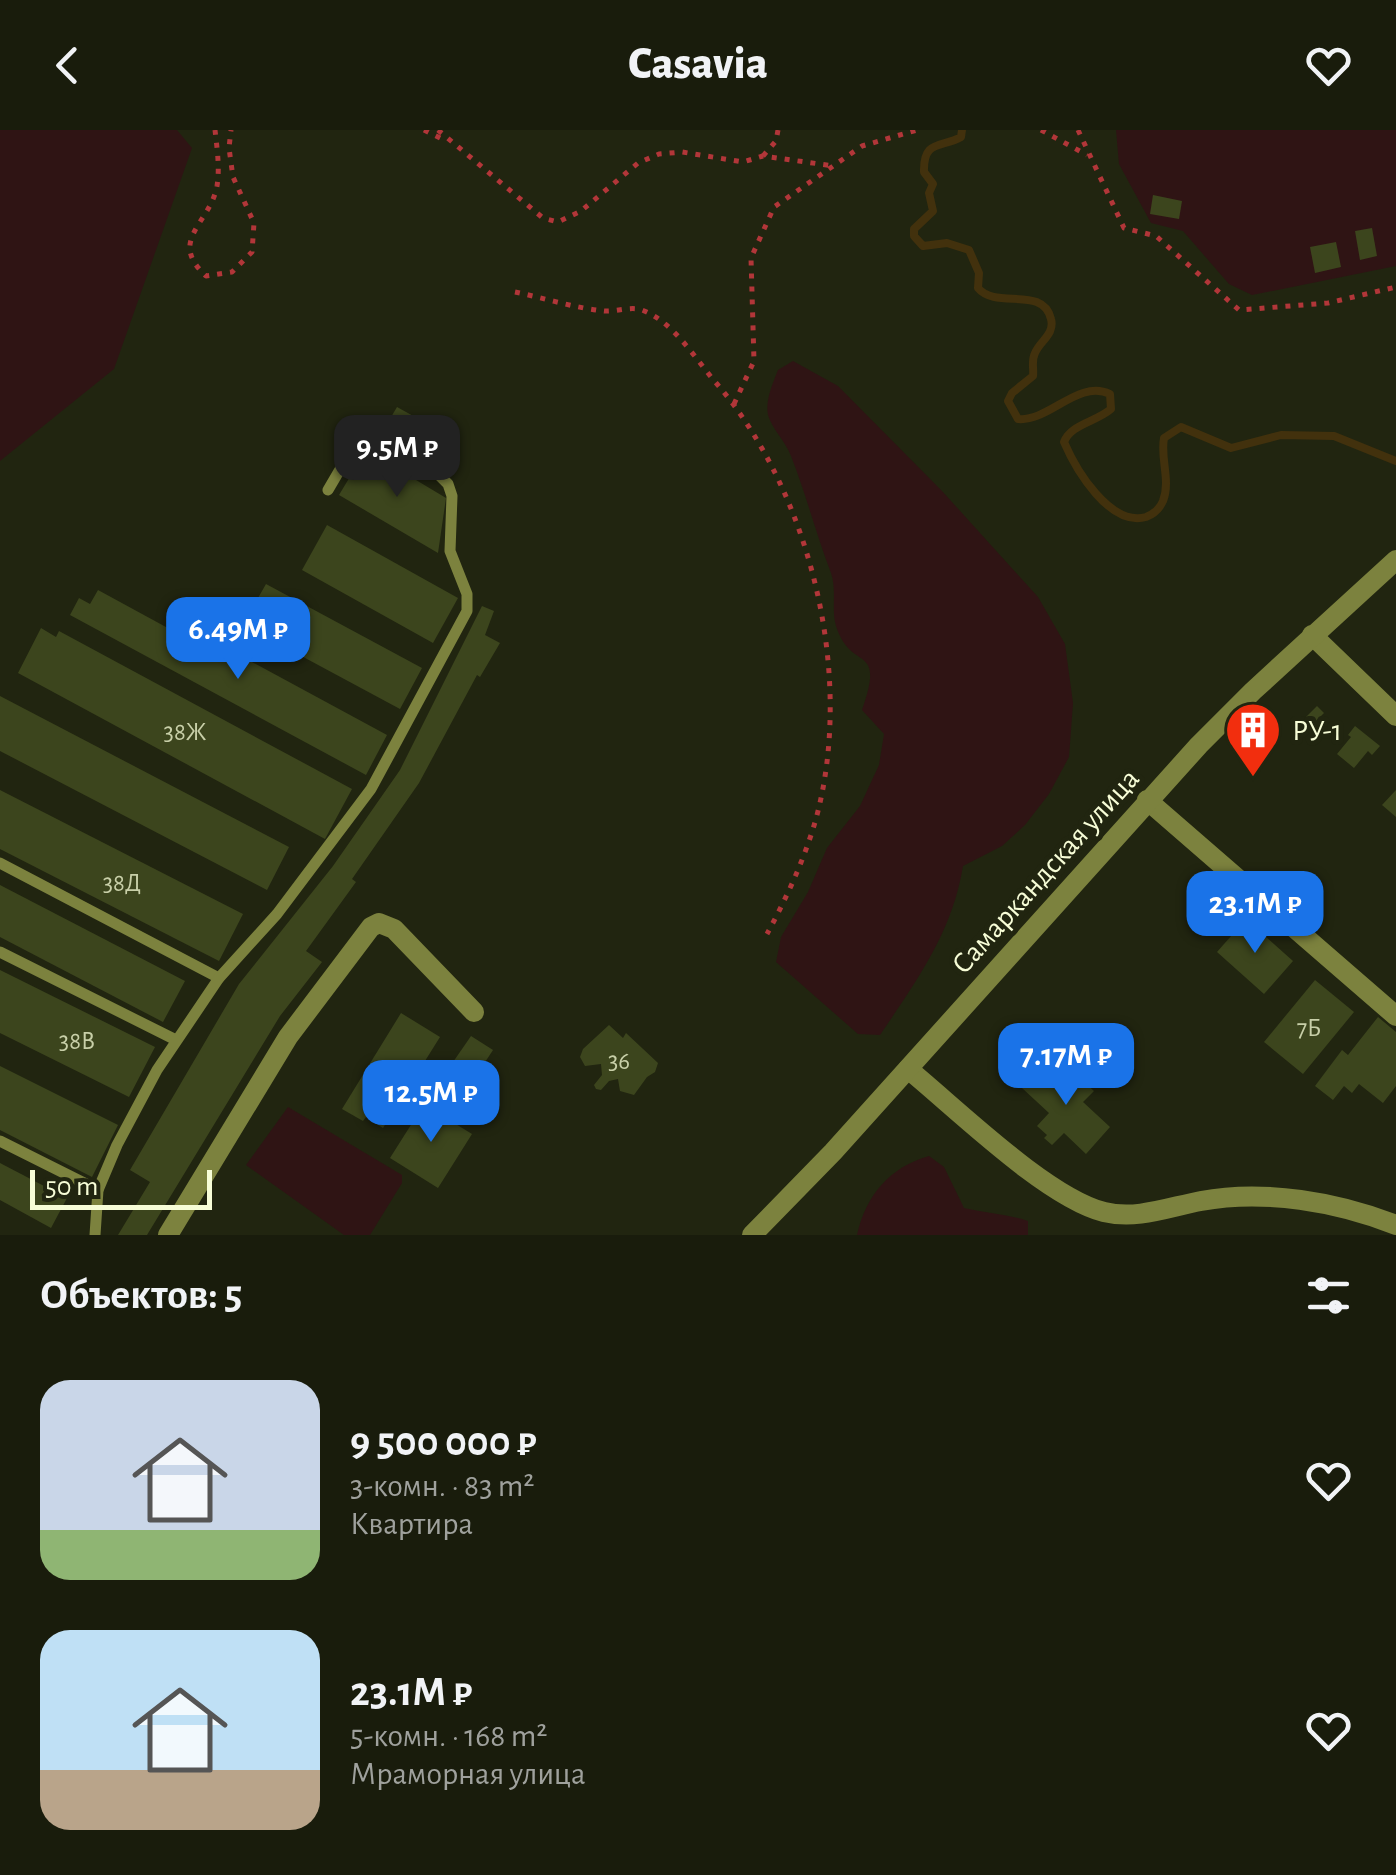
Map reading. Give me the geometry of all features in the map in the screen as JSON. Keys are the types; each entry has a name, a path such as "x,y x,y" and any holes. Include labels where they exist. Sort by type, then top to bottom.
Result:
{"street":[{"name":"Самаркандская улица","path":"752,1235 908,1068 1147,800 1253,691 1396,560"},
{"path":"1312,635 1396,716"},
{"path":"1147,800 1396,1016"},
{"path":"168,1235 288,1037 371,927 380,924 394,929 474,1012"},
{"path":"908,1068 1051,1186 1091,1208 1109,1213 1148,1213 1201,1201 1264,1198 1338,1207 1396,1225"}],"lane":[{"path":"95,1235 98,1190 118,1145 176,1040 218,978 277,914 371,789 467,610 467,594 450,552 452,496 444,478 367,433 359,437 328,490"},
{"path":"0,863 218,978"},
{"path":"0,952 176,1040"},
{"path":"0,1141 98,1190"}],"path":[{"path":"215,130 217,188 188,241 192,262 206,276 232,272 252,252 254,223 233,176 228,148 230,130"},
{"path":"424,130 451,143"},
{"path":"438,130 543,218 558,222 580,211 638,163 659,154 682,152 743,162 764,156 834,166"},
{"path":"764,156 776,141 778,130"},
{"path":"734,404 754,361 751,258 774,207 862,146 917,130"},
{"path":"1040,130 1089,157"},
{"path":"1078,130 1124,228 1156,236 1239,310 1328,303 1396,287"},
{"path":"515,292 606,312 640,309 669,328 734,404 765,452 790,503 820,606 829,696 828,743 817,814 796,874 767,934"}],"shaded area":[{"path":"0,130 177,130 192,148 114,369 0,461"},
{"path":"1116,130 1396,130 1396,266 1252,295 1229,284 1183,231 1151,223 1119,164"},
{"path":"793,361 838,386 942,491 1038,597 1065,644 1073,703 1069,757 1049,794 1002,846 963,866 942,934 880,1035 858,1034 776,962 781,937 808,892 827,848 860,806 879,765 884,734 862,710 870,675 868,666 842,641 836,626 831,573 791,456 768,415 778,370"},
{"path":"288,1107 402,1175 402,1183 370,1235 344,1235 246,1165"},
{"path":"929,1156 944,1167 964,1208 1028,1221 1028,1235 857,1235 873,1195 891,1175"}],"building":[{"path":"1153,195 1182,201 1179,219 1150,214"},
{"path":"1372,228 1377,256 1360,260 1355,231"},
{"path":"1336,242 1341,267 1315,273 1310,247"},
{"path":"397,407 455,439 443,461 384,429"},
{"path":"366,450 446,498 438,553 339,495"},
{"path":"327,525 458,598 433,643 302,570"},
{"path":"266,584 422,668 400,709 253,630 263,610 254,605"},
{"path":"98,590 199,645 204,636 387,735 366,775 70,615 79,598 90,604"},
{"path":"482,606 494,611 485,635 500,643 480,677 477,675 419,783 306,951 322,962 280,1016 147,1235 118,1235 150,1182 130,1170 239,984 333,866 400,770"},
{"path":"41,628 56,637 59,631 352,789 325,839 18,673"},
{"path":"0,696 289,847 267,890 0,751"},
{"path":"1317,706 1324,713 1301,736 1294,729"},
{"path":"1355,726 1380,746 1372,755 1368,751 1354,768 1337,754"},
{"path":"0,790 243,914 219,961 0,849"},
{"path":"1396,790 1396,817 1382,805"},
{"path":"0,885 185,981 163,1022 0,937"},
{"path":"1246,919 1293,961 1264,994 1217,952"},
{"path":"0,970 155,1047 129,1097 0,1033"},
{"path":"1315,980 1354,1012 1303,1074 1264,1042"},
{"path":"401,1013 440,1037 383,1128 342,1109"},
{"path":"1378,1017 1396,1032 1396,1086 1383,1103 1359,1084 1352,1093 1344,1086 1333,1100 1315,1086 1342,1050 1348,1055"},
{"path":"609,1025 623,1038 626,1033 658,1063 634,1095 620,1091 618,1079 596,1089 594,1085 602,1075 601,1064 585,1066 580,1057 583,1049"},
{"path":"471,1036 493,1050 474,1079 451,1065"},
{"path":"1062,1062 1094,1091 1083,1102 1110,1127 1086,1154 1064,1133 1052,1145 1044,1138 1047,1135 1037,1126 1049,1113 1022,1088 1040,1068 1048,1076"},
{"path":"0,1066 118,1125 92,1177 0,1130"},
{"path":"433,1090 443,1096 424,1126 437,1133 446,1118 472,1134 438,1188 390,1158"},
{"path":"0,1163 67,1198 51,1228 0,1200"}],"waterway":[{"path":"962,130 961,137 935,146 927,154 924,172 933,184 929,193 933,211 914,229 914,236 923,246 947,243 969,250 979,273 978,288 986,294 1029,300 1046,309 1051,329 1034,356 1033,376 1008,401 1018,419 1041,414 1086,392 1110,394 1111,409 1072,431 1064,442 1086,481 1107,505 1133,518 1146,517 1158,509 1166,485 1164,438 1181,427 1231,448 1281,435 1334,436 1396,461"}],"place":[{"name":"РУ-1","path":"1253,779"}]}
